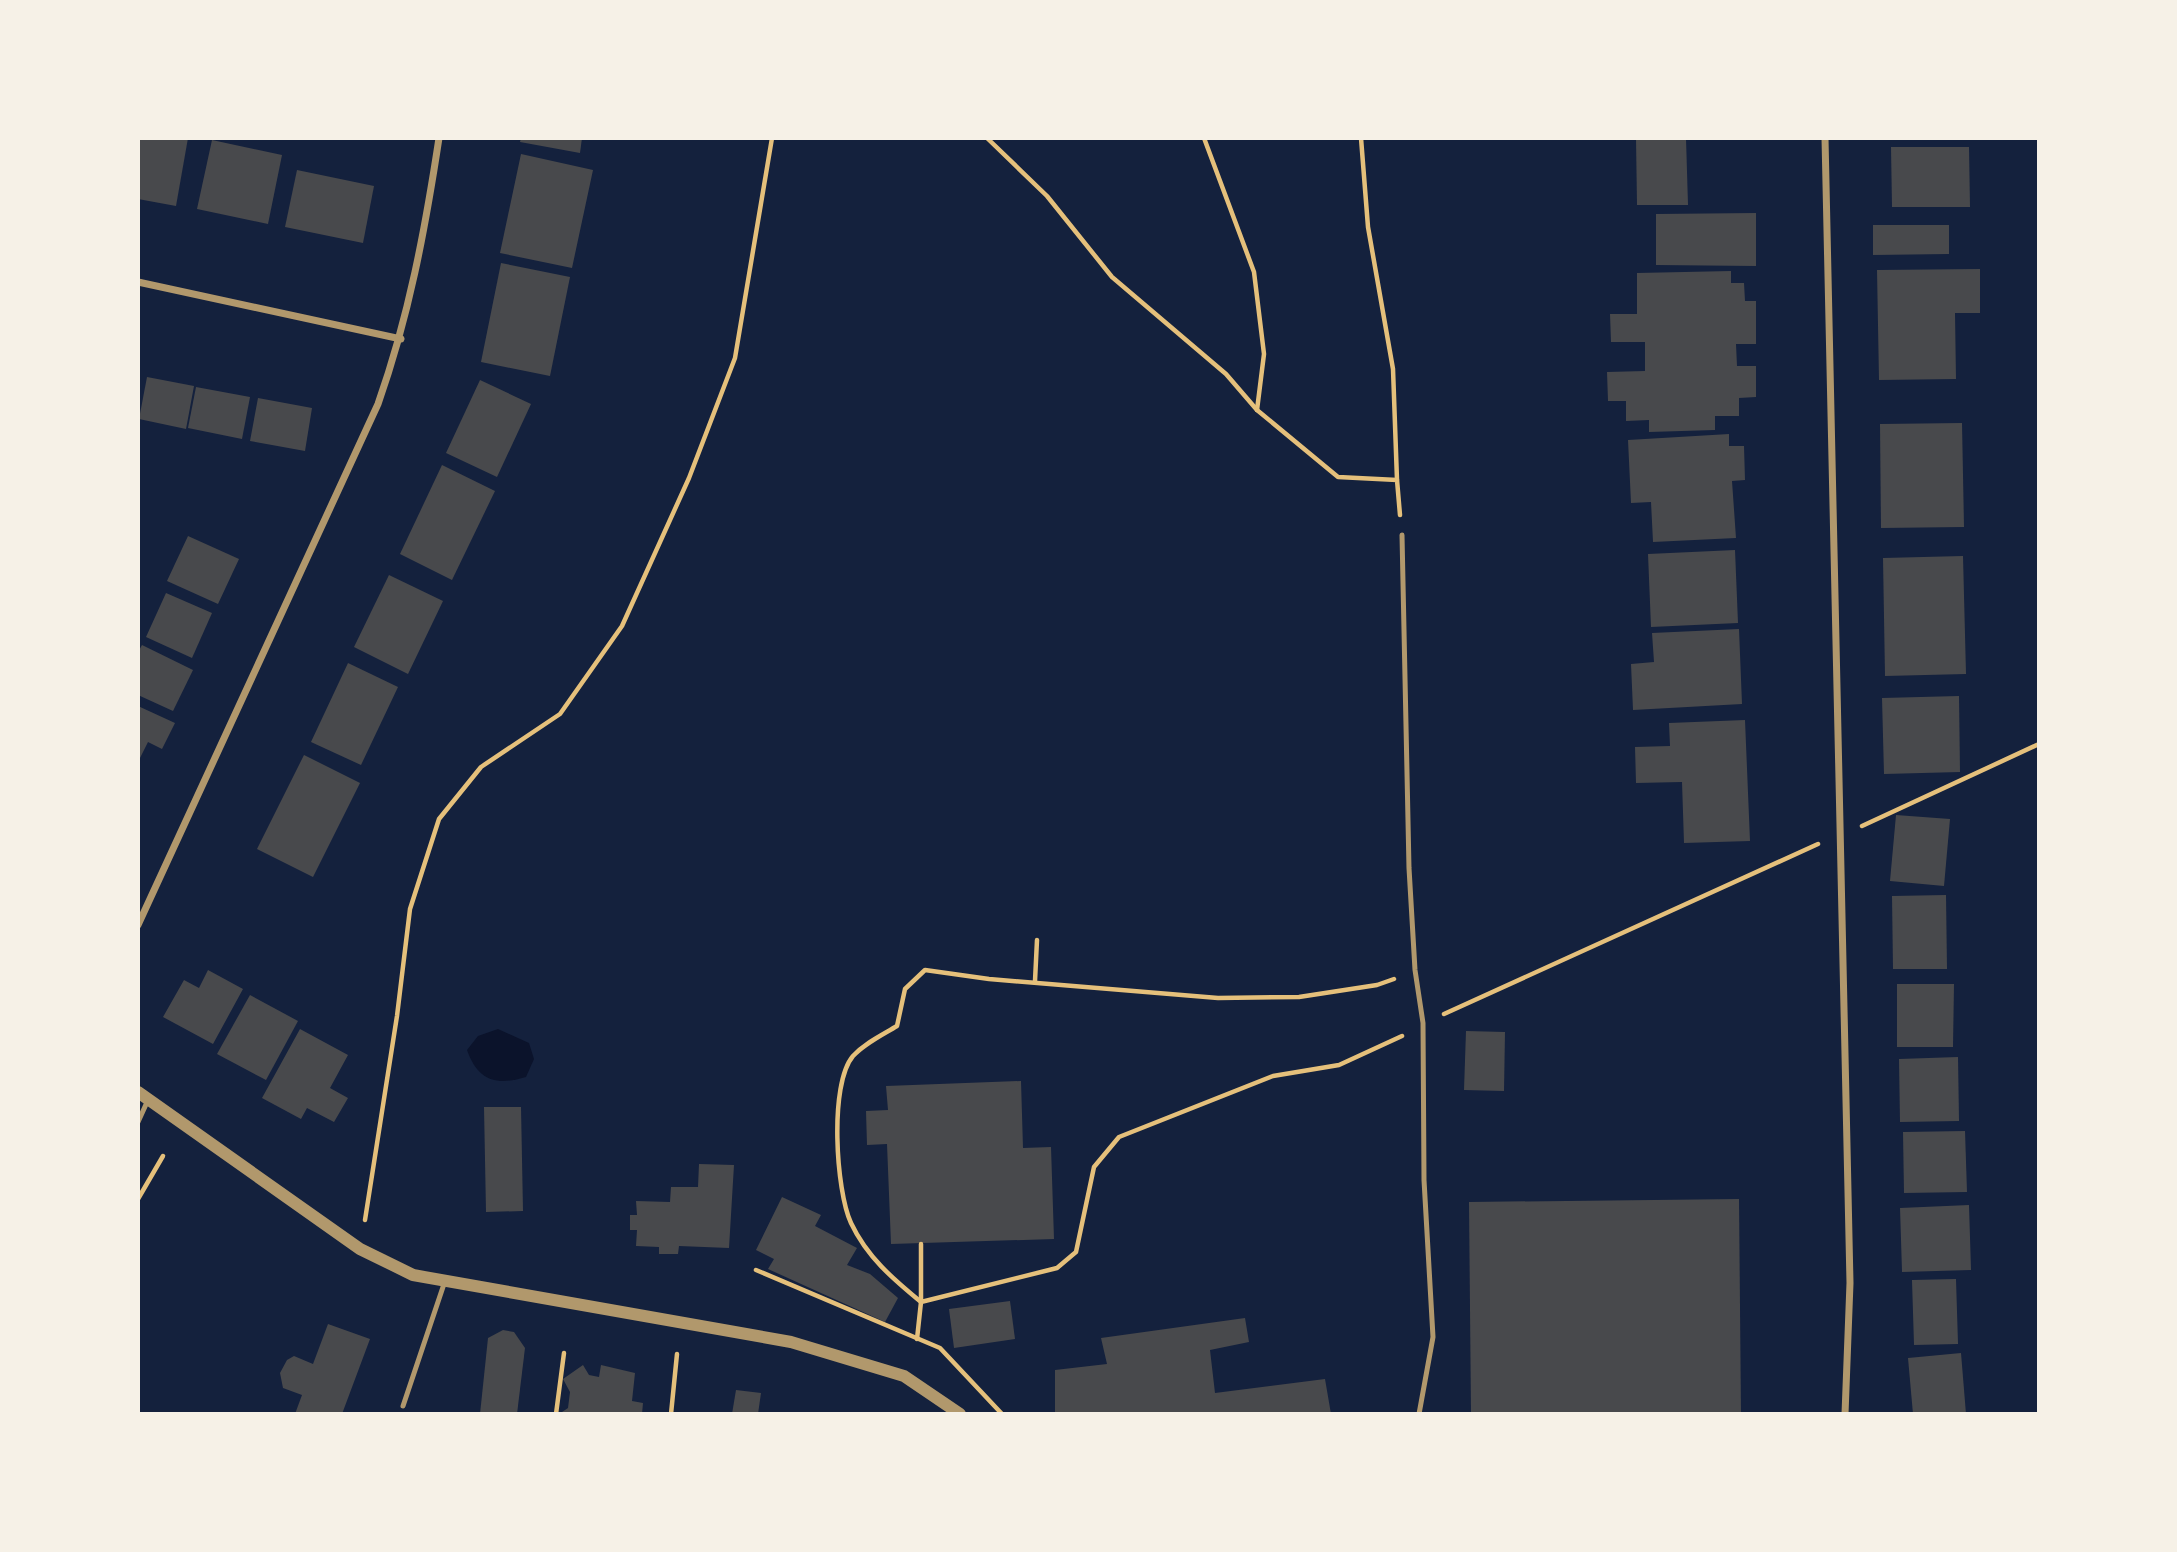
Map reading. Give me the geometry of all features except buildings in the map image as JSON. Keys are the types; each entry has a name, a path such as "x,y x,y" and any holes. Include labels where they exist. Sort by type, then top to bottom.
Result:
{"street":[{"path":"138,925 378,404 401,339 425,226 439,138"},
{"path":"1825,138 1850,1283 1844,1414"},
{"path":"138,282 401,339"},
{"path":"143,1095 360,1249 413,1275 791,1342 904,1376 960,1414"}],"lane":[{"path":"1402,535 1409,867 1415,970 1423,1023 1424,1180 1433,1337 1419,1414"},
{"path":"138,1122 143,1095"},
{"path":"402,1406 445,1281"}],"path":[{"path":"360,1249 397,1016 410,908 439,819 481,767 560,714 622,626 689,478 735,358 772,138"},
{"path":"987,138 1046,197 1112,277 1226,374 1257,410 1338,477 1398,480"},
{"path":"1204,138 1254,272 1264,354 1257,410"},
{"path":"1361,138 1368,227 1393,369 1402,535"},
{"path":"921,1302 1057,1268 1076,1252 1094,1167 1119,1137 1273,1076 1339,1065 1423,1023 1804,849 1841,836 2039,744"},
{"path":"1035,981 1037,940"},
{"path":"921,1302 882,1271 850,1222 836,1160 839,1097 851,1058 871,1041 897,1026 905,989 925,970 989,979 1219,998 1298,997 1377,985 1415,970"},
{"path":"138,1199 163,1156"},
{"path":"917,1339 921,1302 921,1244"},
{"path":"755,1270 940,1348 1002,1414"},
{"path":"556,1414 564,1353"},
{"path":"671,1414 677,1354"}],"water":[{"path":"498,1029 529,1043 534,1059 526,1077 497,1081 483,1075 471,1060 467,1050 478,1036"}]}
